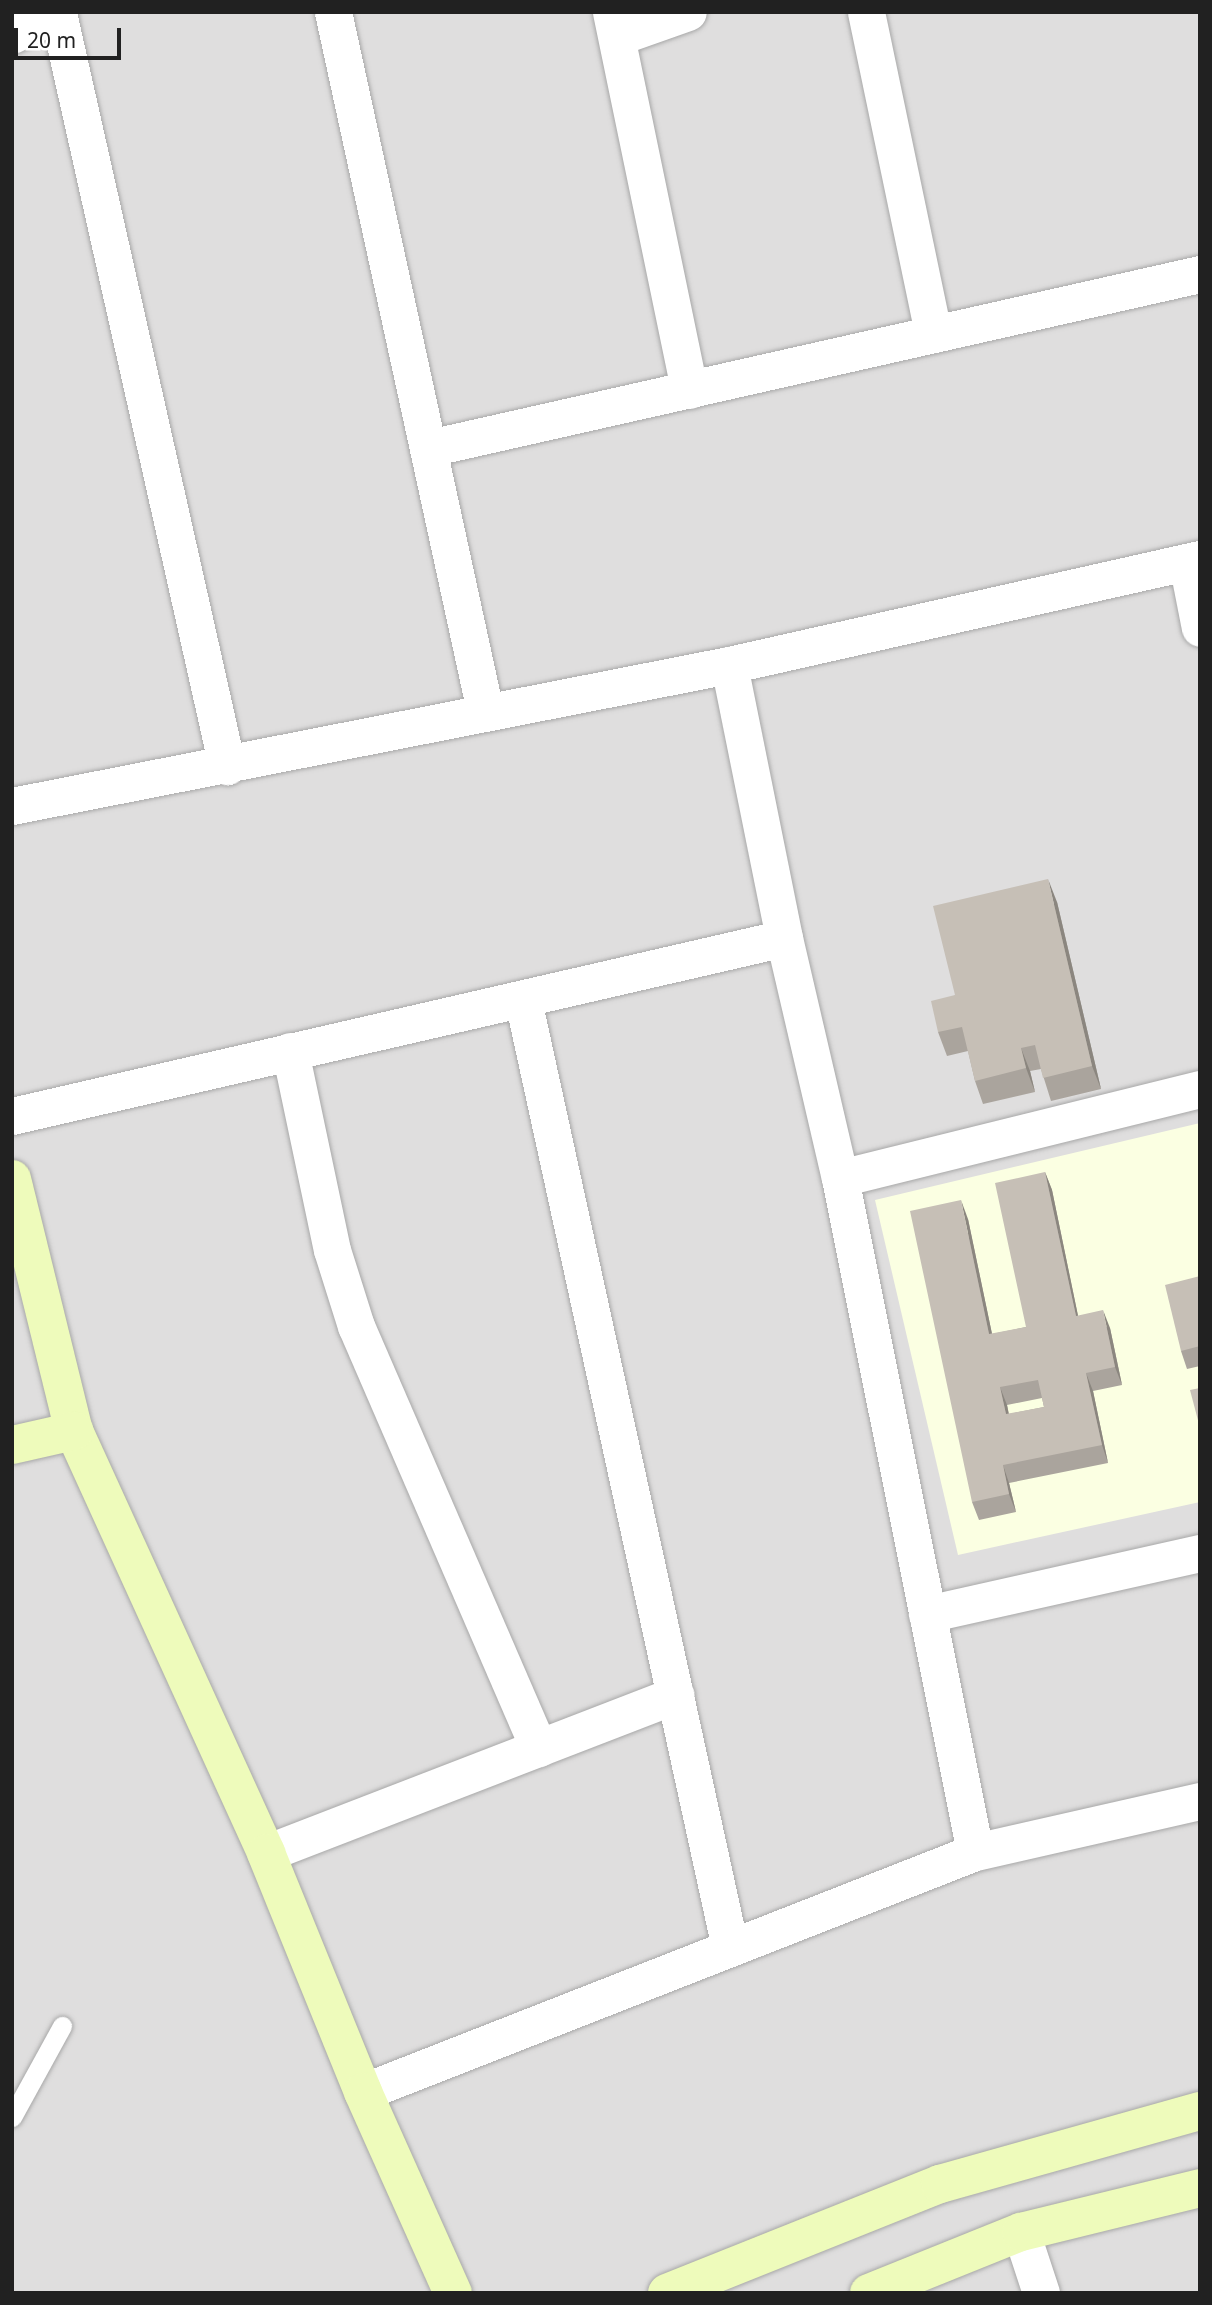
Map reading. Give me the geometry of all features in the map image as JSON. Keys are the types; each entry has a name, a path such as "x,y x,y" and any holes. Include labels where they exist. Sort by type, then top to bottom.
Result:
{"street":[{"path":"333,12 485,711"},
{"path":"688,12 614,25 689,390"},
{"path":"866,12 933,334"},
{"path":"12,35 58,13 227,766"},
{"path":"429,448 1200,274"},
{"path":"12,806 227,766 485,711 729,665 1193,560 1200,628"},
{"path":"729,665 784,938 840,1178 975,1852"},
{"path":"12,1116 784,938"},
{"path":"523,1000 730,1948"},
{"path":"290,1051 332,1250 356,1326 539,1748"},
{"path":"840,1178 1200,1089"},
{"path":"12,1179 74,1431 266,1853 363,2092 453,2293"},
{"path":"12,1445 74,1431"},
{"path":"927,1614 1200,1553"},
{"path":"266,1853 676,1695"},
{"path":"363,2092 975,1852 1200,1801"},
{"path":"667,2293 940,2184 1200,2111"},
{"path":"869,2293 1021,2232 1200,2188"},
{"path":"1021,2232 1041,2293"}],"lane":[{"path":"12,2117 62,2026"}],"shaded area":[{"path":"12,12 1200,12 1200,2293 12,2293"},
{"path":"1200,1123 1200,1502 958,1555 875,1200"}],"building":[{"path":"1048,879 1092,1066 1043,1078 1035,1045 1021,1048 1026,1068 975,1081 962,1027 938,1032 931,1001 955,995 933,906"},
{"path":"1045,1172 1076,1316 1103,1310 1115,1367 1086,1373 1102,1445 1003,1465 1009,1494 972,1502 910,1211 961,1200 989,1334 1026,1327 995,1183","holes":["1038,1380 1044,1407 1006,1414 1000,1387"]},
{"path":"1200,1276 1200,1346 1181,1351 1165,1285"},
{"path":"1200,1388 1200,1428 1190,1390"}]}
